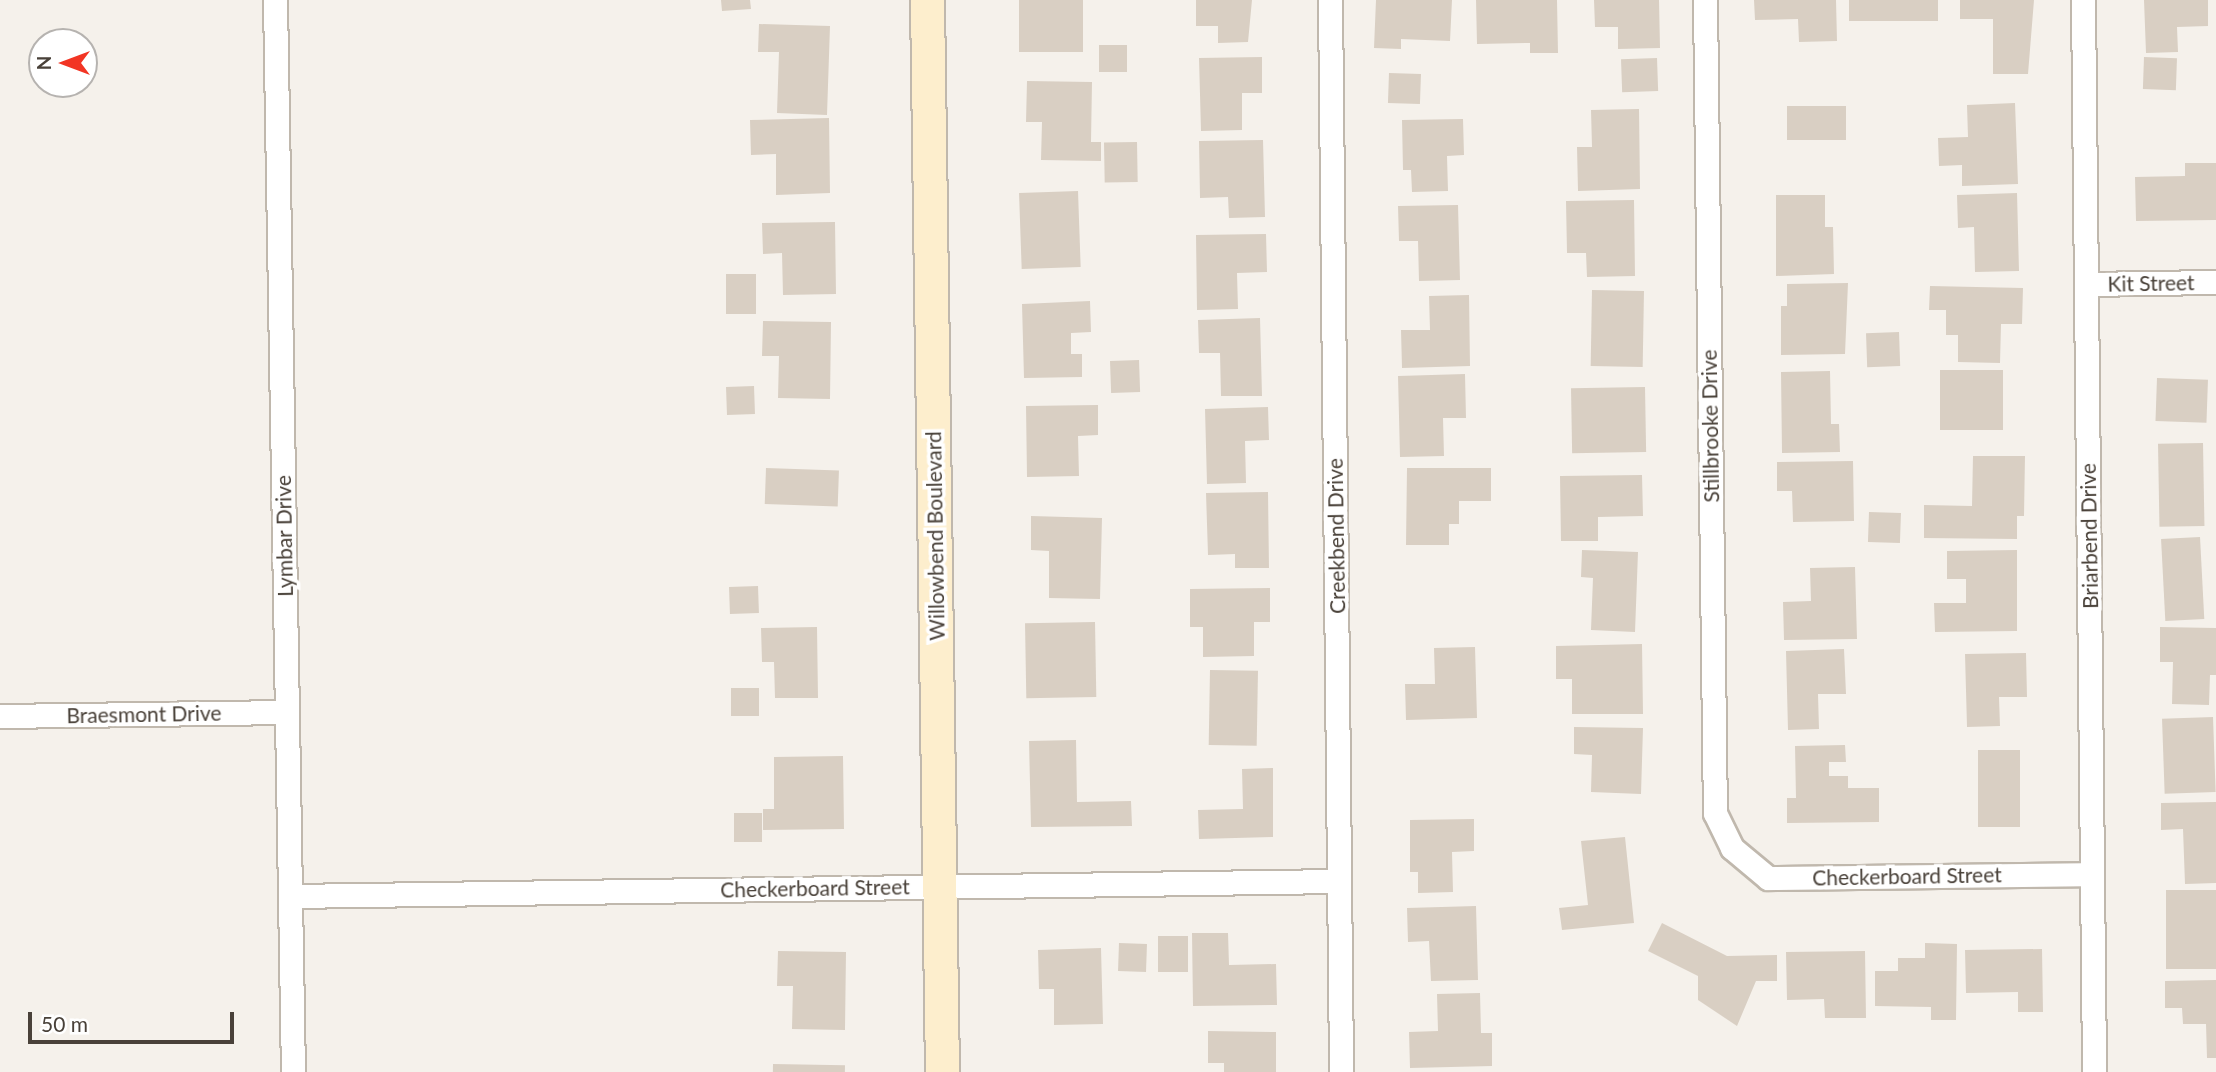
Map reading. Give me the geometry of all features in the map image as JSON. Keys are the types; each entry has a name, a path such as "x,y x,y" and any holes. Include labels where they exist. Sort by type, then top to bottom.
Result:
{"main road":[{"name":"Willowbend Boulevard","path":"927,0 942,1072"}],"street":[{"name":"Lymbar Drive","path":"275,0 293,1072"},
{"name":"Creekbend Drive","path":"1330,0 1341,1072"},
{"name":"Stillbrooke Drive","path":"1705,0 1715,813 1732,848"},
{"name":"Briarbend Drive","path":"2083,0 2094,1072"},
{"name":"Kit Street","path":"2086,284 2216,282"},
{"name":"Braesmont Drive","path":"0,716 287,712"},
{"name":"Checkerboard Street","path":"1732,848 1768,878 2092,874"},
{"name":"Checkerboard Street","path":"290,897 1339,881"}],"building":[{"path":"721,0 750,0 751,9 722,11"},
{"path":"1019,0 1083,0 1083,52 1019,52"},
{"path":"1196,0 1252,0 1248,42 1218,43 1218,26 1196,26"},
{"path":"1376,0 1452,0 1450,41 1401,39 1401,49 1374,48"},
{"path":"1476,0 1557,0 1558,53 1530,53 1530,43 1477,44"},
{"path":"1594,0 1659,0 1660,48 1618,49 1618,27 1595,27"},
{"path":"1754,0 1836,0 1837,41 1799,42 1798,19 1755,20"},
{"path":"1849,0 1938,0 1938,21 1849,21"},
{"path":"1960,0 2034,0 2028,74 1993,74 1993,19 1960,19"},
{"path":"2144,0 2208,0 2208,26 2177,27 2178,52 2146,53"},
{"path":"759,24 830,26 827,115 777,113 779,52 758,52"},
{"path":"1099,45 1127,45 1127,72 1099,72"},
{"path":"1262,57 1262,93 1242,93 1242,130 1201,131 1199,58"},
{"path":"2144,57 2177,58 2176,90 2143,89"},
{"path":"1657,58 1658,91 1622,92 1621,59"},
{"path":"1389,73 1421,74 1420,104 1388,103"},
{"path":"1027,81 1092,82 1091,142 1101,142 1101,161 1041,160 1042,122 1026,122"},
{"path":"2015,103 2018,184 1962,186 1962,165 1939,166 1938,138 1968,137 1967,105"},
{"path":"1787,106 1846,106 1846,140 1787,140"},
{"path":"1639,109 1640,189 1578,191 1577,147 1592,147 1591,110"},
{"path":"829,118 830,193 776,195 776,154 751,155 750,120"},
{"path":"1463,119 1464,155 1447,156 1448,191 1412,192 1411,170 1403,170 1402,120"},
{"path":"1263,140 1265,217 1229,218 1228,197 1200,198 1199,141"},
{"path":"1137,142 1138,182 1105,183 1104,143"},
{"path":"2185,163 2216,163 2216,220 2136,221 2135,177 2185,176"},
{"path":"1078,191 1081,267 1022,269 1019,193"},
{"path":"2017,193 2019,271 1975,272 1974,227 1958,228 1957,195"},
{"path":"1776,195 1825,195 1825,227 1833,227 1834,274 1776,276"},
{"path":"1634,200 1635,276 1587,277 1586,253 1567,253 1566,201"},
{"path":"1458,205 1460,280 1419,281 1418,241 1399,241 1398,206"},
{"path":"835,222 836,294 783,295 782,253 763,254 762,223"},
{"path":"1266,234 1267,272 1237,273 1238,309 1197,310 1196,235"},
{"path":"726,274 756,274 756,314 726,314"},
{"path":"1848,283 1845,354 1781,355 1781,306 1787,306 1787,284"},
{"path":"1930,286 2023,288 2022,324 2001,324 2000,363 1958,362 1958,335 1946,335 1946,310 1929,310"},
{"path":"1592,290 1644,291 1643,367 1591,366"},
{"path":"1469,295 1470,366 1402,368 1401,330 1430,330 1429,296"},
{"path":"1090,301 1091,332 1071,333 1071,354 1082,354 1082,377 1024,378 1022,304"},
{"path":"1260,318 1262,396 1221,396 1220,353 1199,353 1198,320"},
{"path":"763,321 831,322 830,399 778,398 779,356 762,356"},
{"path":"1899,332 1900,366 1867,367 1866,333"},
{"path":"1139,360 1140,392 1111,393 1110,361"},
{"path":"1940,370 2003,370 2003,430 1940,430"},
{"path":"1830,371 1831,424 1839,424 1840,452 1782,453 1781,372"},
{"path":"1465,374 1466,418 1443,418 1444,456 1400,457 1398,376"},
{"path":"2157,378 2208,380 2206,423 2155,421"},
{"path":"754,386 755,414 727,415 726,387"},
{"path":"1645,387 1646,452 1572,453 1571,388"},
{"path":"1098,405 1098,435 1078,436 1079,476 1027,477 1026,406"},
{"path":"1268,407 1269,440 1245,441 1246,483 1207,484 1205,409"},
{"path":"2203,443 2204,526 2159,527 2158,444"},
{"path":"1973,456 2025,456 2024,516 2017,516 2017,539 1924,538 1924,505 1972,506"},
{"path":"1853,461 1854,521 1793,522 1792,491 1777,491 1777,462"},
{"path":"766,468 839,471 838,507 765,504"},
{"path":"1407,468 1491,468 1491,501 1459,501 1459,524 1449,524 1449,545 1406,545"},
{"path":"1642,475 1643,516 1598,517 1598,541 1561,541 1560,476"},
{"path":"1268,492 1269,568 1235,568 1235,554 1208,555 1206,493"},
{"path":"1869,512 1901,513 1900,543 1868,542"},
{"path":"1031,516 1102,518 1100,599 1049,598 1049,551 1031,550"},
{"path":"2200,537 2204,619 2165,621 2161,539"},
{"path":"1582,550 1638,552 1635,632 1591,630 1593,578 1581,577"},
{"path":"2017,550 2017,631 1935,632 1934,603 1966,603 1966,579 1947,579 1947,551"},
{"path":"1855,567 1857,639 1784,640 1783,602 1811,601 1810,568"},
{"path":"758,586 759,613 730,614 729,587"},
{"path":"1270,588 1270,622 1254,622 1254,656 1203,657 1203,627 1190,627 1190,589"},
{"path":"1095,622 1096,697 1026,698 1025,623"},
{"path":"817,627 818,698 775,698 774,662 762,662 761,628"},
{"path":"2160,627 2216,628 2216,675 2210,675 2209,705 2172,704 2173,662 2160,662"},
{"path":"1642,644 1643,714 1572,714 1572,679 1556,679 1556,646"},
{"path":"1475,647 1477,718 1406,720 1405,684 1435,684 1434,648"},
{"path":"1844,649 1846,694 1818,694 1819,729 1788,730 1786,651"},
{"path":"2026,653 2027,697 1999,697 2000,726 1967,727 1965,654"},
{"path":"1210,670 1258,671 1257,746 1209,745"},
{"path":"731,688 759,688 759,716 731,716"},
{"path":"2213,717 2216,792 2165,794 2162,719"},
{"path":"1574,727 1643,728 1641,794 1591,792 1592,755 1574,754"},
{"path":"1076,740 1077,802 1131,801 1132,826 1031,827 1029,741"},
{"path":"1845,745 1846,762 1829,762 1829,776 1848,776 1848,788 1879,788 1879,822 1787,823 1787,798 1796,798 1795,746"},
{"path":"1978,750 2020,750 2020,827 1978,827"},
{"path":"843,756 844,829 763,830 763,809 774,809 774,757"},
{"path":"1273,768 1273,837 1199,839 1198,810 1243,809 1242,769"},
{"path":"2216,802 2216,883 2185,884 2183,829 2161,830 2161,803"},
{"path":"734,813 762,813 762,842 734,842"},
{"path":"1474,819 1474,851 1452,852 1453,892 1418,893 1418,872 1410,872 1410,820"},
{"path":"1625,837 1634,923 1562,930 1559,908 1588,905 1581,841"},
{"path":"2166,890 2216,890 2216,969 2166,969"},
{"path":"1476,906 1478,980 1431,981 1429,941 1408,942 1407,908"},
{"path":"1662,923 1727,956 1777,955 1777,981 1756,981 1737,1026 1698,1000 1698,976 1648,951"},
{"path":"1192,933 1228,933 1229,965 1276,964 1277,1005 1193,1006"},
{"path":"1158,936 1188,936 1188,972 1158,972"},
{"path":"1119,943 1147,944 1146,972 1118,971"},
{"path":"1925,943 1957,944 1956,1020 1931,1020 1931,1007 1875,1006 1875,971 1898,971 1898,958 1925,958"},
{"path":"1101,948 1103,1024 1054,1025 1054,989 1039,989 1038,950"},
{"path":"2042,949 2043,1012 2018,1012 2018,992 1966,993 1965,950"},
{"path":"778,951 846,952 845,1030 792,1029 793,986 777,986"},
{"path":"1865,951 1866,1018 1825,1018 1824,999 1787,1000 1786,952"},
{"path":"2216,980 2216,1058 2207,1058 2206,1024 2183,1024 2182,1008 2165,1008 2165,981"},
{"path":"1480,993 1481,1033 1492,1033 1492,1066 1410,1068 1409,1032 1438,1031 1437,994"},
{"path":"1208,1031 1276,1032 1276,1072 1224,1072 1224,1063 1208,1063"},
{"path":"773,1064 845,1065 845,1072 773,1072"}]}
